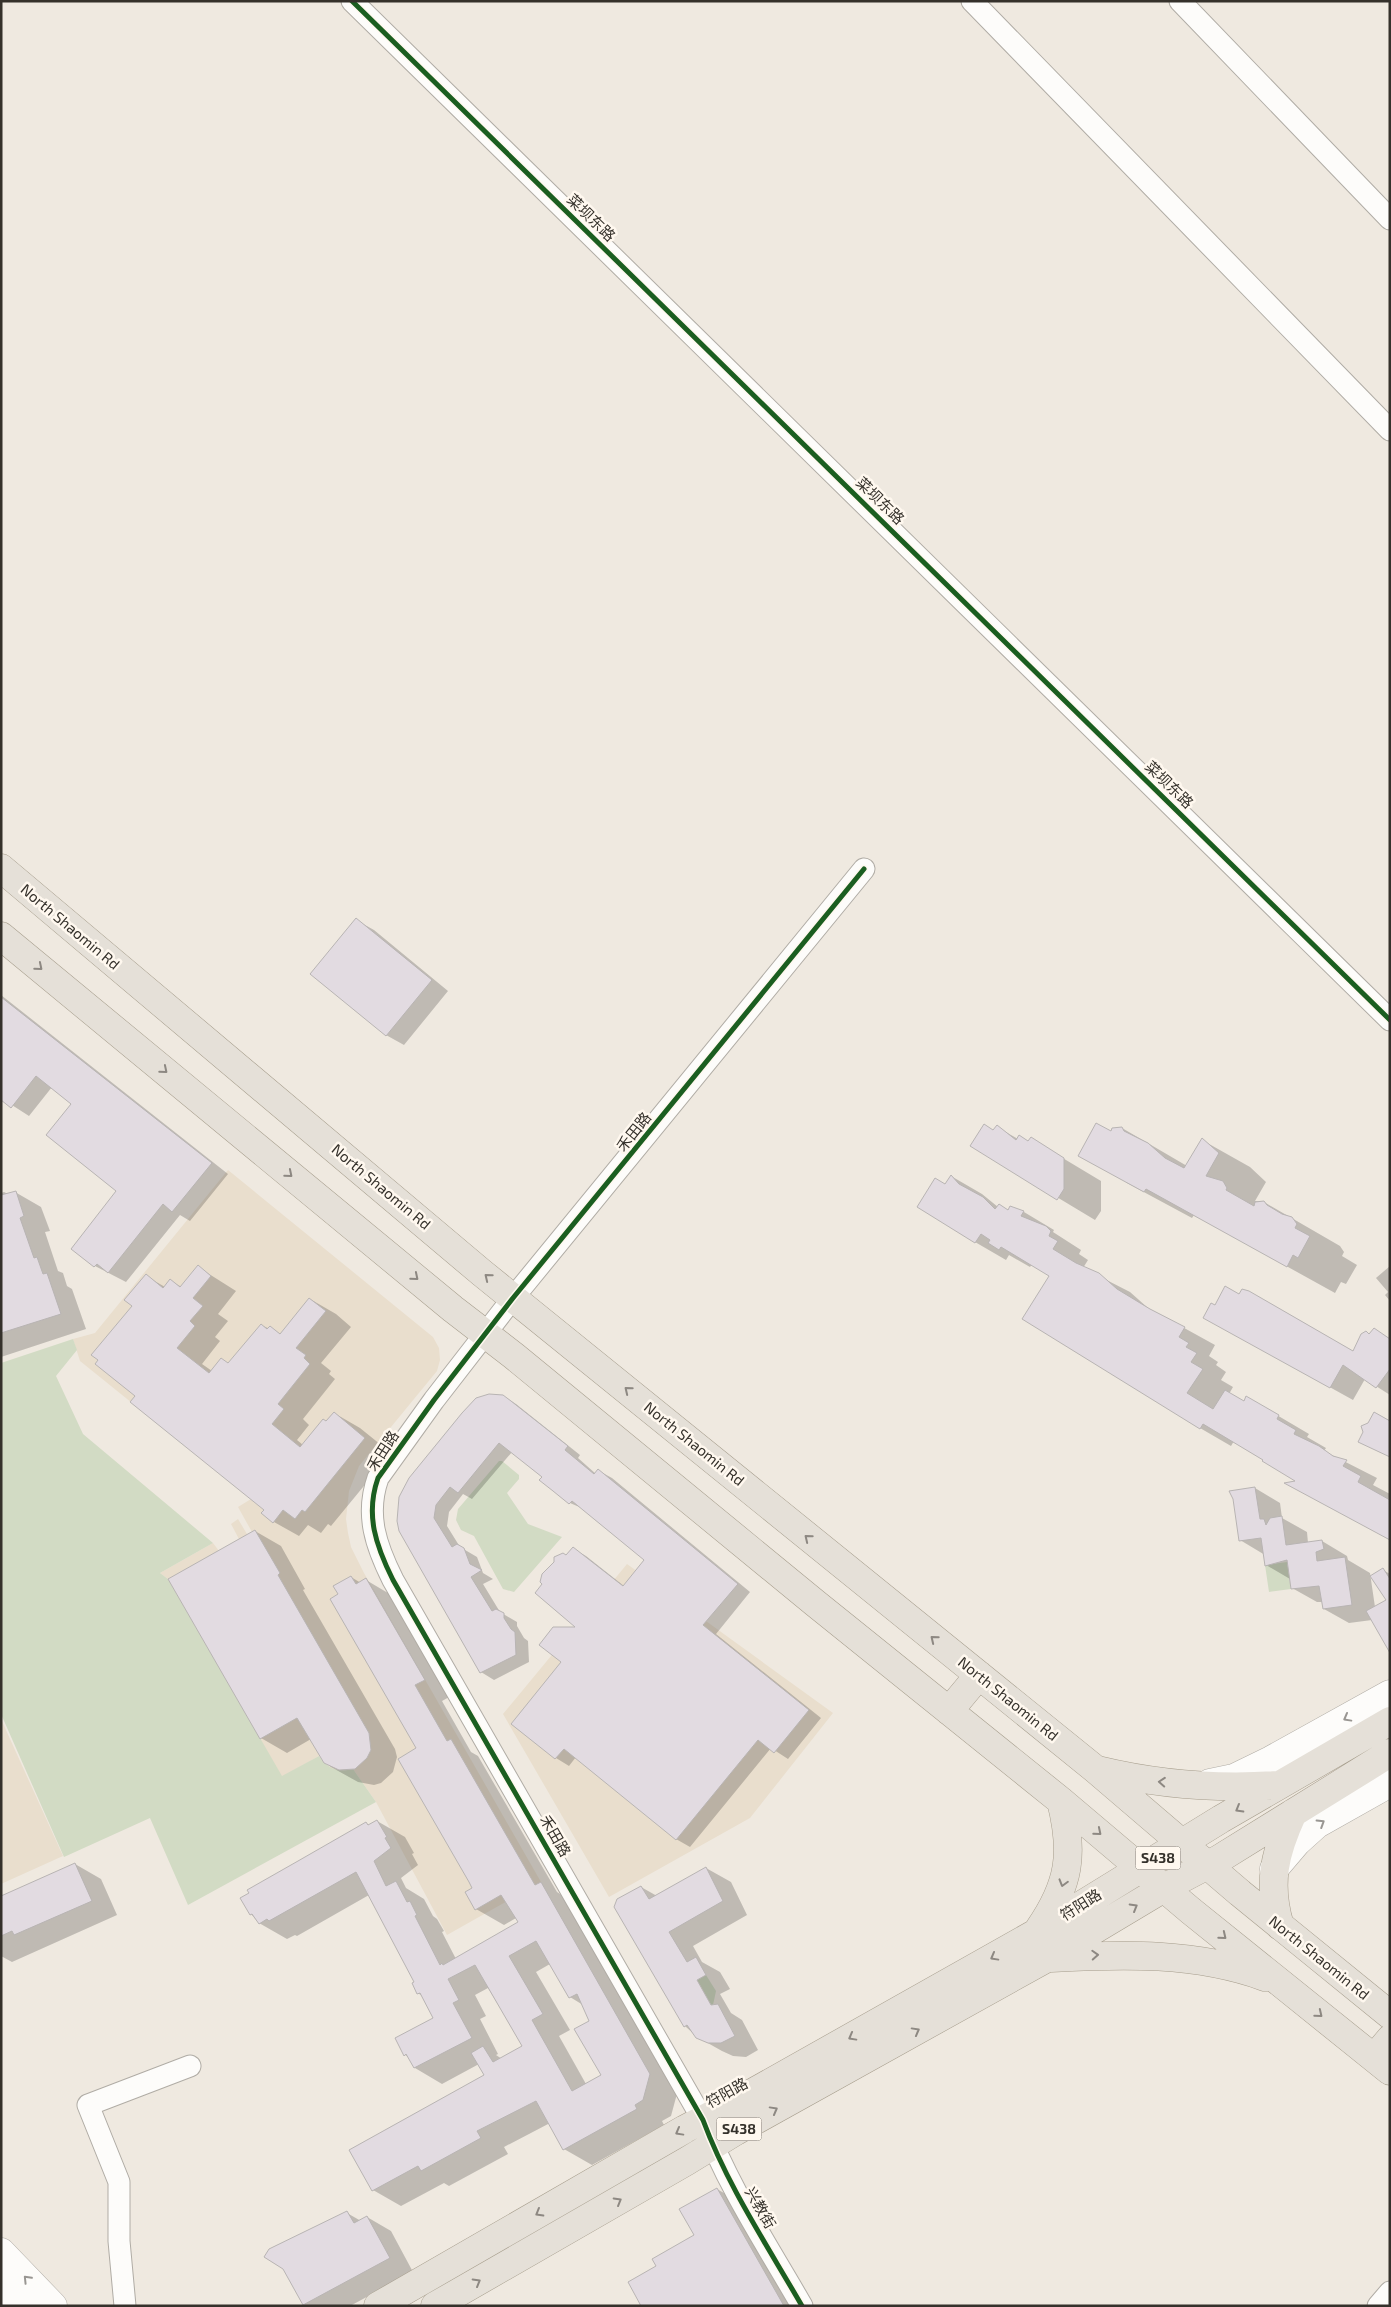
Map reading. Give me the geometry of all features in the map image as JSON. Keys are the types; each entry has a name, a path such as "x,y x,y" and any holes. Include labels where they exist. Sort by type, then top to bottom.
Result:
{"main road":[{"name":"North Shaomin Rd","path":"1,868 513,1298 1095,1769 1207,1866 1390,2016"},
{"path":"1,936 485,1334 1061,1801 1282,1984 1384,2056"},
{"path":"949,1711 979,1675"},
{"name":"符阳路","path":"378,2306 703,2120 1036,1933 1140,1868 1390,1720"},
{"name":"符阳路","path":"435,2306 718,2142 1047,1958 1164,1888 1207,1866 1390,1753"},
{"path":"1095,1769 1153,1781 1249,1787 1281,1784"},
{"path":"1036,1933 1053,1909 1062,1890 1066,1872 1067,1827 1061,1801"},
{"path":"1280,1926 1274,1904 1274,1869 1283,1834 1293,1812"},
{"path":"1047,1958 1155,1955 1226,1966 1282,1984"}],"street":[{"name":"菜坝东路","path":"352,1 1390,1020"},
{"path":"972,1 1390,430"},
{"path":"1180,1 1390,219"},
{"name":"禾田路","path":"703,2120 398,1588 376,1541 371,1509 372,1494 378,1478 434,1400 513,1298 864,868"},
{"path":"1203,1784 1234,1778 1271,1760 1390,1694"},
{"path":"1274,1869 1297,1842 1317,1824 1390,1783"},
{"path":"125,2306 120,2241 119,2182 88,2105 190,2066"},
{"name":"兴教街","path":"703,2120 745,2182 816,2306"},
{"name":"兴教街","path":"718,2142 734,2188 802,2306"},
{"path":"1,2252 53,2306"},
{"path":"1,2283 23,2306"},
{"path":"1378,2306 1390,2292"}],"shaded area":[{"path":"228,1170 433,1337 439,1348 440,1360 437,1371 359,1466 349,1491 346,1519 351,1547 364,1573 541,1882 447,1935 376,1802 353,1769 339,1770 331,1768 319,1756 282,1777 168,1579 160,1573 213,1543 219,1551 239,1539 231,1524 238,1519 247,1534 252,1532 238,1507 251,1499 80,1361 73,1339 95,1333"},
{"path":"627,1564 833,1713 750,1818 609,1897 503,1714"},
{"path":"1,1719 63,1856 1,1884"}],"green space":[{"path":"73,1339 77,1350 56,1376 83,1434 213,1543 160,1573 168,1579 282,1776 319,1756 333,1769 353,1769 376,1802 188,1905 150,1818 64,1857 1,1714 1,1363"},
{"path":"499,1461 502,1461 519,1475 519,1479 507,1493 528,1524 562,1537 514,1592 503,1589 474,1536 461,1530 456,1520 458,1509"},
{"path":"1287,1562 1291,1589 1269,1592 1265,1565"},
{"path":"706,1975 716,1991 713,2005 711,2005 697,1980"}],"building":[{"path":"356,918 432,980 386,1036 310,974"},
{"path":"1,997 212,1163 172,1212 163,1204 108,1273 97,1264 94,1267 71,1249 116,1191 46,1135 71,1104 36,1076 11,1108 1,1100"},
{"path":"1096,1123 1111,1131 1112,1128 1122,1127 1124,1131 1148,1143 1165,1158 1184,1168 1202,1138 1219,1153 1206,1176 1223,1181 1227,1188 1226,1190 1254,1206 1255,1202 1264,1201 1282,1214 1292,1217 1297,1224 1295,1228 1310,1236 1298,1258 1293,1255 1287,1267 1146,1189 1144,1192 1078,1156"},
{"path":"984,1124 993,1130 997,1125 1016,1140 1019,1135 1028,1141 1031,1137 1064,1158 1064,1189 1057,1200 970,1146"},
{"path":"951,1175 959,1184 983,1197 995,1209 999,1204 1008,1210 1010,1206 1024,1211 1021,1216 1046,1226 1051,1231 1049,1236 1058,1241 1053,1249 1076,1263 1099,1273 1117,1289 1185,1327 1179,1337 1189,1343 1186,1347 1197,1353 1191,1362 1203,1369 1187,1393 1213,1409 1225,1390 1244,1401 1246,1396 1279,1415 1277,1419 1296,1430 1294,1434 1319,1446 1333,1456 1347,1460 1343,1466 1361,1476 1358,1482 1390,1500 1390,1540 1284,1483 1295,1481 1203,1424 1200,1429 1022,1319 1049,1276 1001,1247 999,1250 988,1243 990,1240 981,1234 975,1243 917,1207 935,1178 945,1184"},
{"path":"16,1191 24,1216 20,1218 34,1258 37,1257 43,1274 47,1273 61,1314 1,1333 1,1195"},
{"path":"198,1265 211,1276 193,1298 203,1306 190,1321 195,1326 177,1348 209,1373 221,1358 228,1363 261,1324 267,1329 270,1326 280,1334 309,1298 326,1311 296,1348 306,1355 304,1358 310,1364 278,1404 284,1409 272,1424 300,1447 323,1419 326,1421 334,1412 365,1438 305,1512 302,1510 295,1519 283,1510 273,1523 261,1513 264,1510 130,1402 135,1396 95,1364 98,1360 91,1355 132,1306 124,1300 146,1274 163,1288 170,1279 180,1287"},
{"path":"1225,1286 1239,1294 1242,1289 1249,1291 1353,1351 1361,1334 1366,1331 1369,1334 1374,1328 1390,1339 1390,1369 1376,1388 1343,1365 1330,1388 1203,1318 1211,1303 1215,1305"},
{"path":"489,1394 503,1395 511,1401 568,1446 565,1450 594,1474 598,1469 738,1584 703,1625 809,1710 774,1753 758,1740 676,1840 564,1749 555,1759 511,1724 561,1662 539,1645 553,1627 575,1627 535,1593 542,1584 540,1582 542,1574 554,1562 554,1557 563,1553 566,1555 573,1547 623,1586 644,1560 572,1501 569,1504 539,1480 542,1477 499,1443 458,1493 450,1487 436,1505 434,1518 452,1547 457,1544 464,1548 470,1564 482,1570 471,1577 492,1611 496,1609 504,1613 504,1618 515,1632 516,1655 480,1673 399,1531 397,1521 399,1497 409,1478 476,1398"},
{"path":"1374,1412 1390,1421 1390,1457 1358,1442 1363,1432 1361,1426 1368,1423"},
{"path":"1255,1487 1260,1519 1264,1519 1266,1525 1270,1518 1282,1516 1286,1545 1322,1540 1324,1549 1316,1552 1317,1561 1345,1557 1352,1605 1323,1609 1319,1586 1291,1589 1287,1560 1265,1566 1261,1538 1239,1541 1233,1499 1229,1491"},
{"path":"255,1530 280,1573 278,1575 369,1733 371,1750 367,1758 355,1769 339,1770 324,1763 297,1718 260,1739 168,1579"},
{"path":"1383,1568 1390,1579 1390,1653 1366,1611 1386,1600 1370,1576"},
{"path":"351,1576 356,1584 366,1578 425,1680 415,1685 447,1741 451,1739 535,1885 541,1882 650,2074 643,2100 635,2105 637,2109 563,2150 536,2101 477,2131 481,2138 421,2171 418,2166 372,2191 349,2150 484,2075 471,2053 483,2046 493,2062 522,2046 475,1965 448,1979 459,2000 453,2003 472,2038 414,2068 406,2054 404,2056 395,2038 433,2018 420,1993 417,1994 412,1983 414,1982 356,1872 269,1921 267,1919 259,1924 252,1914 250,1915 240,1898 249,1893 247,1890 366,1822 368,1825 377,1820 391,1848 374,1861 386,1886 396,1881 407,1902 410,1901 417,1915 415,1916 440,1965 518,1922 501,1895 475,1910 465,1892 472,1888 469,1882 398,1759 416,1748 330,1599 338,1594 333,1586","holes":["536,1941 569,1998 577,1994 589,2021 574,2029 601,2075 572,2091 532,2020 543,2014 509,1956"]},
{"path":"75,1863 92,1901 14,1935 12,1931 1,1936 1,1896"},
{"path":"706,1867 723,1901 669,1932 687,1962 696,1957 706,1975 697,1980 711,2005 718,2004 735,2036 721,2043 708,2043 696,2038 687,2025 684,2027 614,1907 617,1899 641,1886 649,1899"},
{"path":"717,2188 784,2306 641,2306 628,2282 656,2266 652,2259 694,2235 679,2209"},
{"path":"347,2211 354,2223 367,2216 390,2258 303,2305 283,2269 264,2257 269,2249"}],"cycle path":[{"path":"352,1 1390,1020"},
{"path":"802,2306 736,2191 703,2120 393,1580 377,1543 372,1505 378,1478 434,1400 513,1298 864,869"}]}
